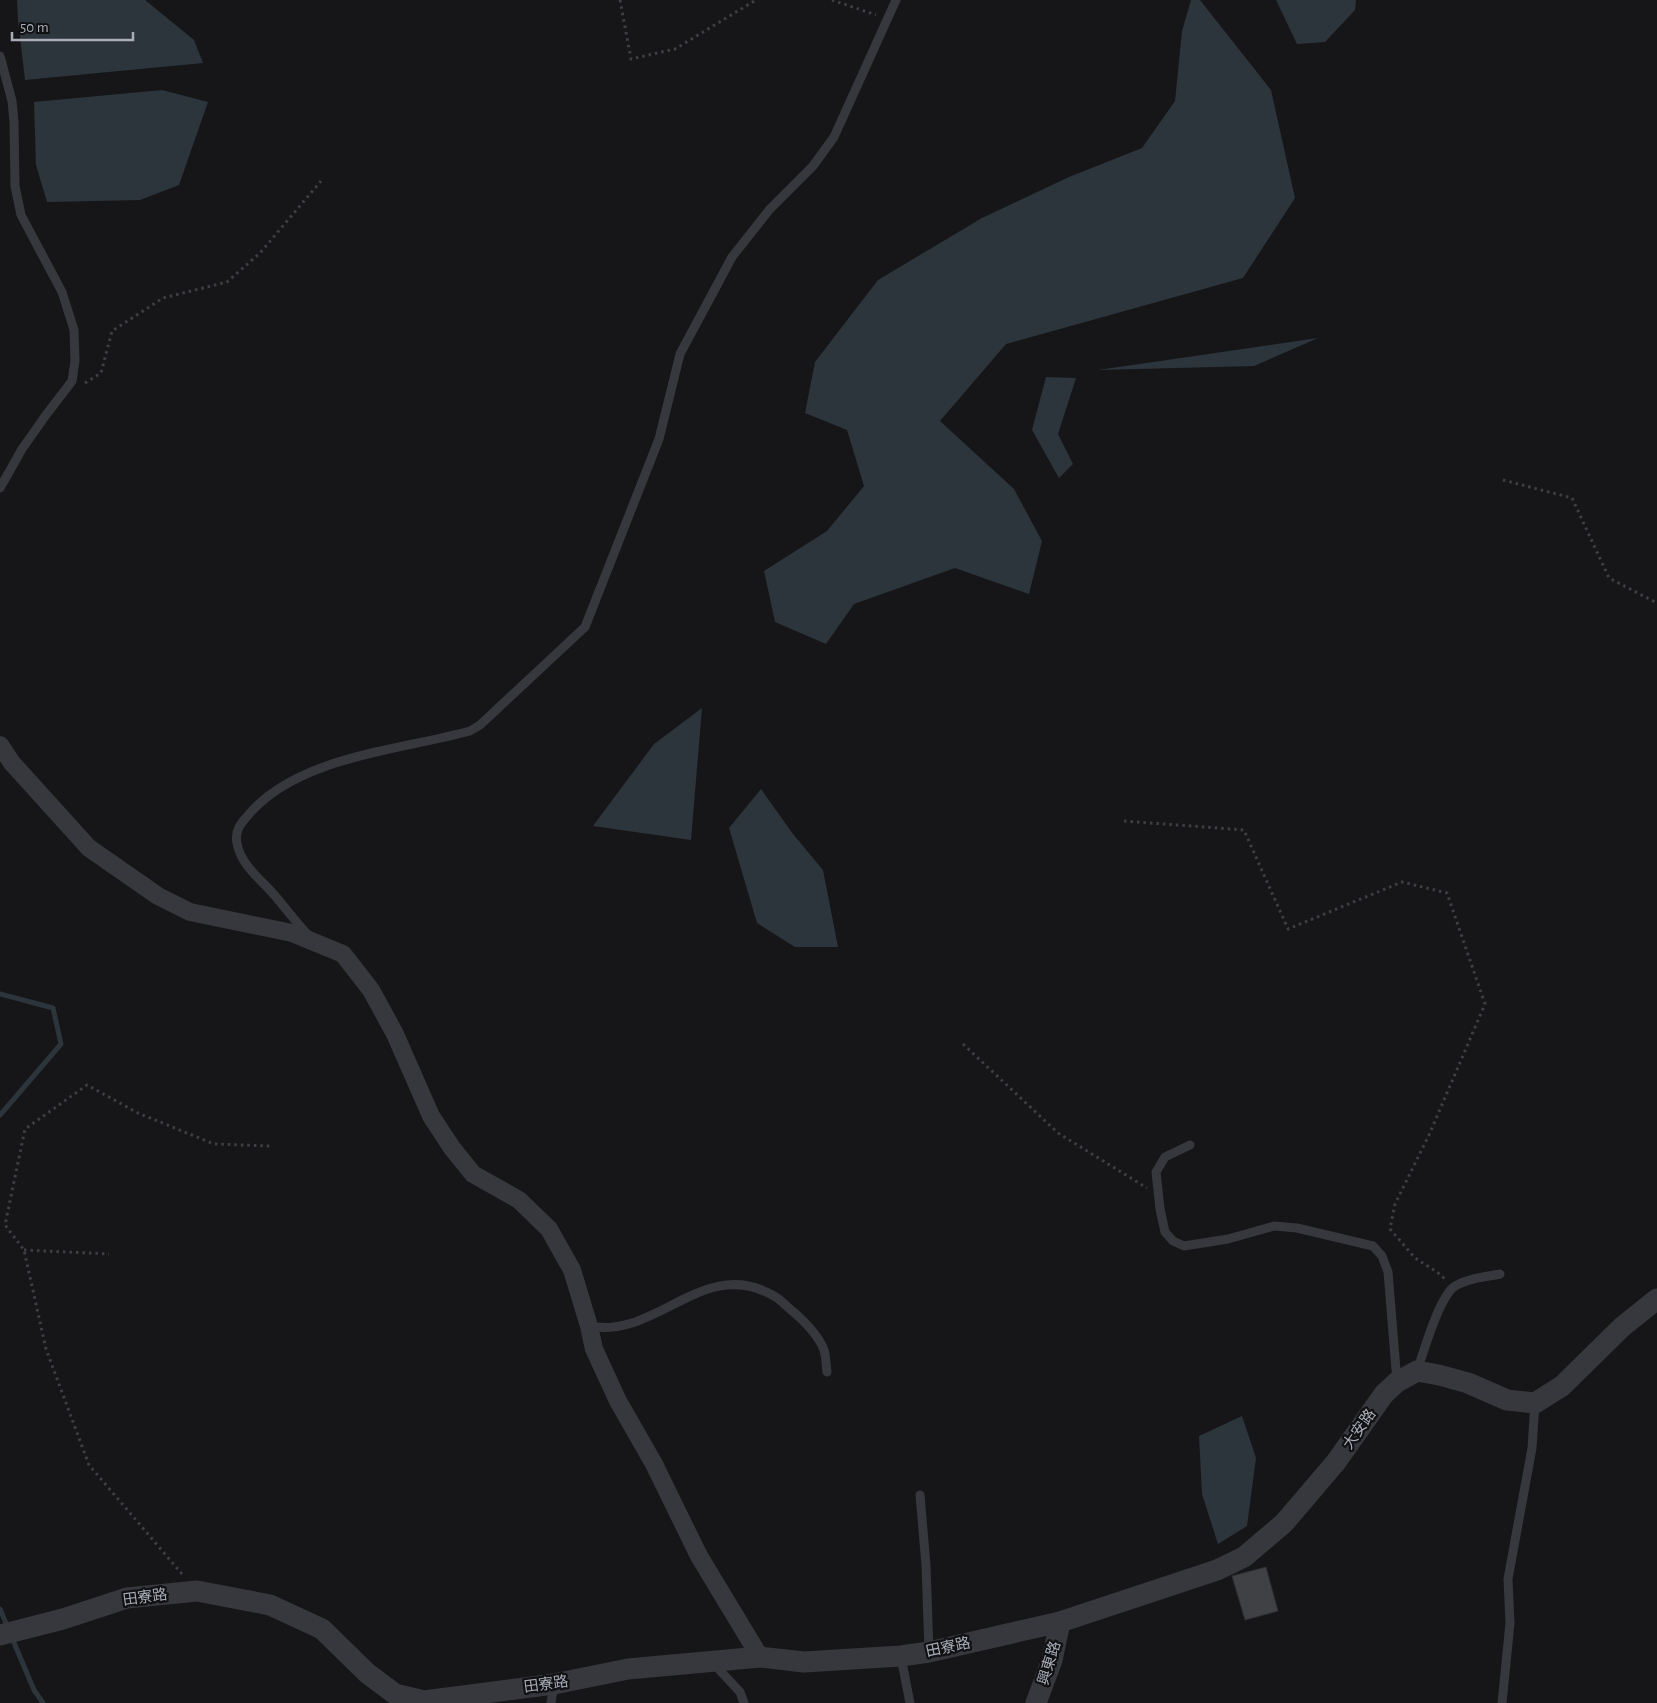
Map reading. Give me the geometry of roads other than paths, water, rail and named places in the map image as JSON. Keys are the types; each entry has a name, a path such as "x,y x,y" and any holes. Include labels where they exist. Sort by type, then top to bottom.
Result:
{"street":[{"path":"0,745 12,763 89,848 158,896 190,912 292,933 343,954 371,990 395,1034 432,1116 452,1148 473,1174 519,1200 550,1229 572,1270 589,1326 594,1350 618,1401 654,1464 699,1556 760,1657"},
{"path":"1417,1371 1468,1383 1507,1400 1535,1403 1562,1386 1622,1327 1657,1299"},
{"name":"大安路","path":"1060,1622 1200,1576 1244,1557 1284,1523 1336,1462 1384,1394 1396,1382 1417,1371"},
{"name":"田寮路","path":"0,1635 127,1598 197,1591 270,1605 322,1629 367,1673 395,1694 424,1701 553,1694 628,1669 711,1661 760,1657 804,1662 901,1656 929,1652 1060,1622"},
{"name":"興東路","path":"1036,1703 1052,1660 1060,1622"}],"lane":[{"path":"314,943 276,896 245,862 236,843 236,831 262,800 280,787 322,768 383,749 470,731 480,725 584,627 659,438 680,354 732,257 770,209 813,166 834,137 896,0"},
{"path":"0,56 12,101 14,122 14,186 22,215 62,292 74,330 75,361 72,381 22,450 0,488"},
{"path":"1190,1145 1165,1157 1156,1172 1165,1232 1173,1241 1184,1246 1228,1239 1274,1226 1297,1228 1373,1246 1382,1256 1388,1272 1396,1382"},
{"path":"1417,1371 1443,1299 1454,1286 1468,1280 1500,1274"},
{"path":"589,1326 602,1329 620,1326 661,1311 696,1293 727,1283 755,1287 773,1295 805,1322 824,1350 827,1372"},
{"path":"1502,1703 1510,1623 1508,1579 1532,1448 1535,1403"},
{"path":"920,1495 926,1565 929,1652"},
{"path":"901,1656 910,1703"},
{"path":"711,1661 740,1692 744,1703"}],"waterway":[{"path":"0,994 53,1008 61,1044 0,1115"},
{"path":"0,1609 8,1628"},
{"path":"12,1638 34,1690 43,1703"}]}
